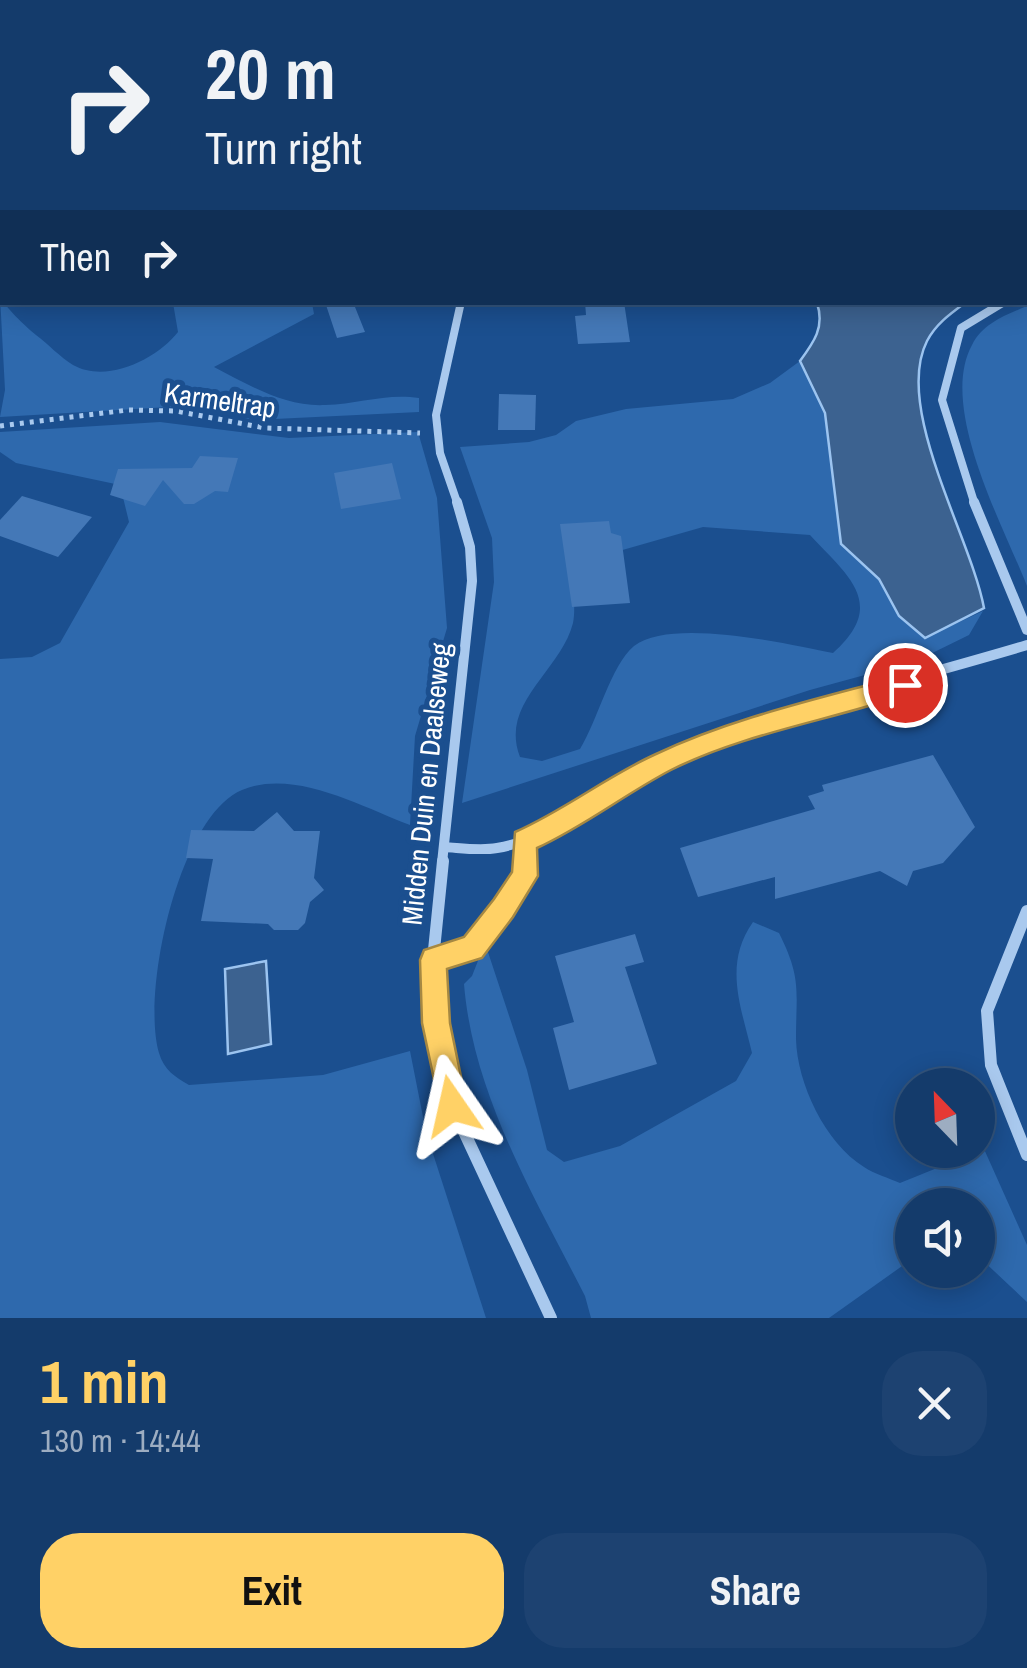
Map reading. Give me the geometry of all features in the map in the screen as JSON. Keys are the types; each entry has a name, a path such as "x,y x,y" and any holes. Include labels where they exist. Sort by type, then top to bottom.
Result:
{"street":[{"name":"Midden Duin en Daalseweg","path":"460,305 455,344 436,409 436,431 443,469 472,547 475,600 463,650 433,960 436,1023 452,1106 550,1318"},
{"path":"999,305 961,328 942,400 963,476 1027,630"},
{"path":"444,847 494,850 524,841 563,824 663,762 767,724 1027,645"},
{"path":"1027,910 987,1012 991,1065 1027,1155"}],"lane":[{"path":"433,960 472,949 504,908 525,876 524,841"}],"path":[{"name":"Karmeltrap","path":"0,426 144,410 343,434 436,431"}],"shaded area":[{"path":"0,305 6,305 68,362 101,372 130,366 169,342 178,332 173,305 312,305 314,314 214,367 268,394 296,402 325,405 407,397 419,398 419,412 254,420 186,406 0,417 5,390"},
{"path":"817,305 962,305 939,324 927,341 919,369 920,401 938,473 984,608 925,638 899,616 879,579 841,544 825,413 800,361 814,341"},
{"path":"1027,306 1027,586 978,466 963,400 964,371 977,337 996,321"},
{"path":"800,361 825,413 842,544 879,579 899,616 925,638 983,611 969,635 916,661 810,690 462,803 494,582 492,538 460,447 529,442 556,435 576,421 626,409 733,399 770,383","holes":["703,527 810,535 848,577 860,605 858,620 833,653 730,635 674,634 651,638 634,646 618,666 580,749 542,761 520,757 516,738 524,704 557,657 573,623 569,552 619,551"]},
{"path":"160,422 289,438 418,432 437,498 447,628 415,736 410,825 328,792 283,784 262,784 242,790 220,806 200,833 170,908 161,950 155,1025 164,1064 189,1085 323,1075 410,1051 426,1132 486,1318 0,1318 0,659 32,657 60,643 129,522 120,485 16,463 0,452 0,432"},
{"path":"753,922 779,933 796,985 796,1039 808,1093 826,1128 850,1156 864,1167 900,1183 937,1168 993,1168 1027,1245 1027,1302 995,1272 995,1188 895,1188 895,1271 829,1318 591,1318 585,1296 493,1106 470,1025 464,984 472,976 485,943 527,1070 547,1150 564,1162 620,1146 736,1081 752,1053 737,986 744,938"},
{"path":"266,961 271,1044 228,1054 225,969"}],"building":[{"path":"326,305 354,305 365,332 337,338"},
{"path":"585,305 624,305 630,342 578,344 575,316 586,315"},
{"path":"499,394 536,395 535,430 498,430"},
{"path":"200,456 238,458 228,492 215,491 194,504 184,504 163,480 145,506 110,495 118,469 192,468"},
{"path":"392,463 401,499 341,509 334,473"},
{"path":"22,496 92,517 58,557 0,536 0,520"},
{"path":"609,521 611,533 621,536 630,603 572,607 560,524"},
{"path":"933,755 975,827 943,863 913,871 907,886 880,871 775,899 775,877 698,897 680,848 815,809 808,796 824,791 822,785"},
{"path":"277,812 294,831 320,831 314,878 324,890 310,902 305,923 298,930 274,930 268,924 201,921 213,859 186,858 191,830 254,831"},
{"path":"635,934 644,962 625,967 657,1064 569,1090 553,1028 574,1022 555,956"}],"route":[{"path":"452,1106 436,1023 433,960 472,949 504,908 525,876 524,841 563,824 663,762 767,724 905,685"}]}
